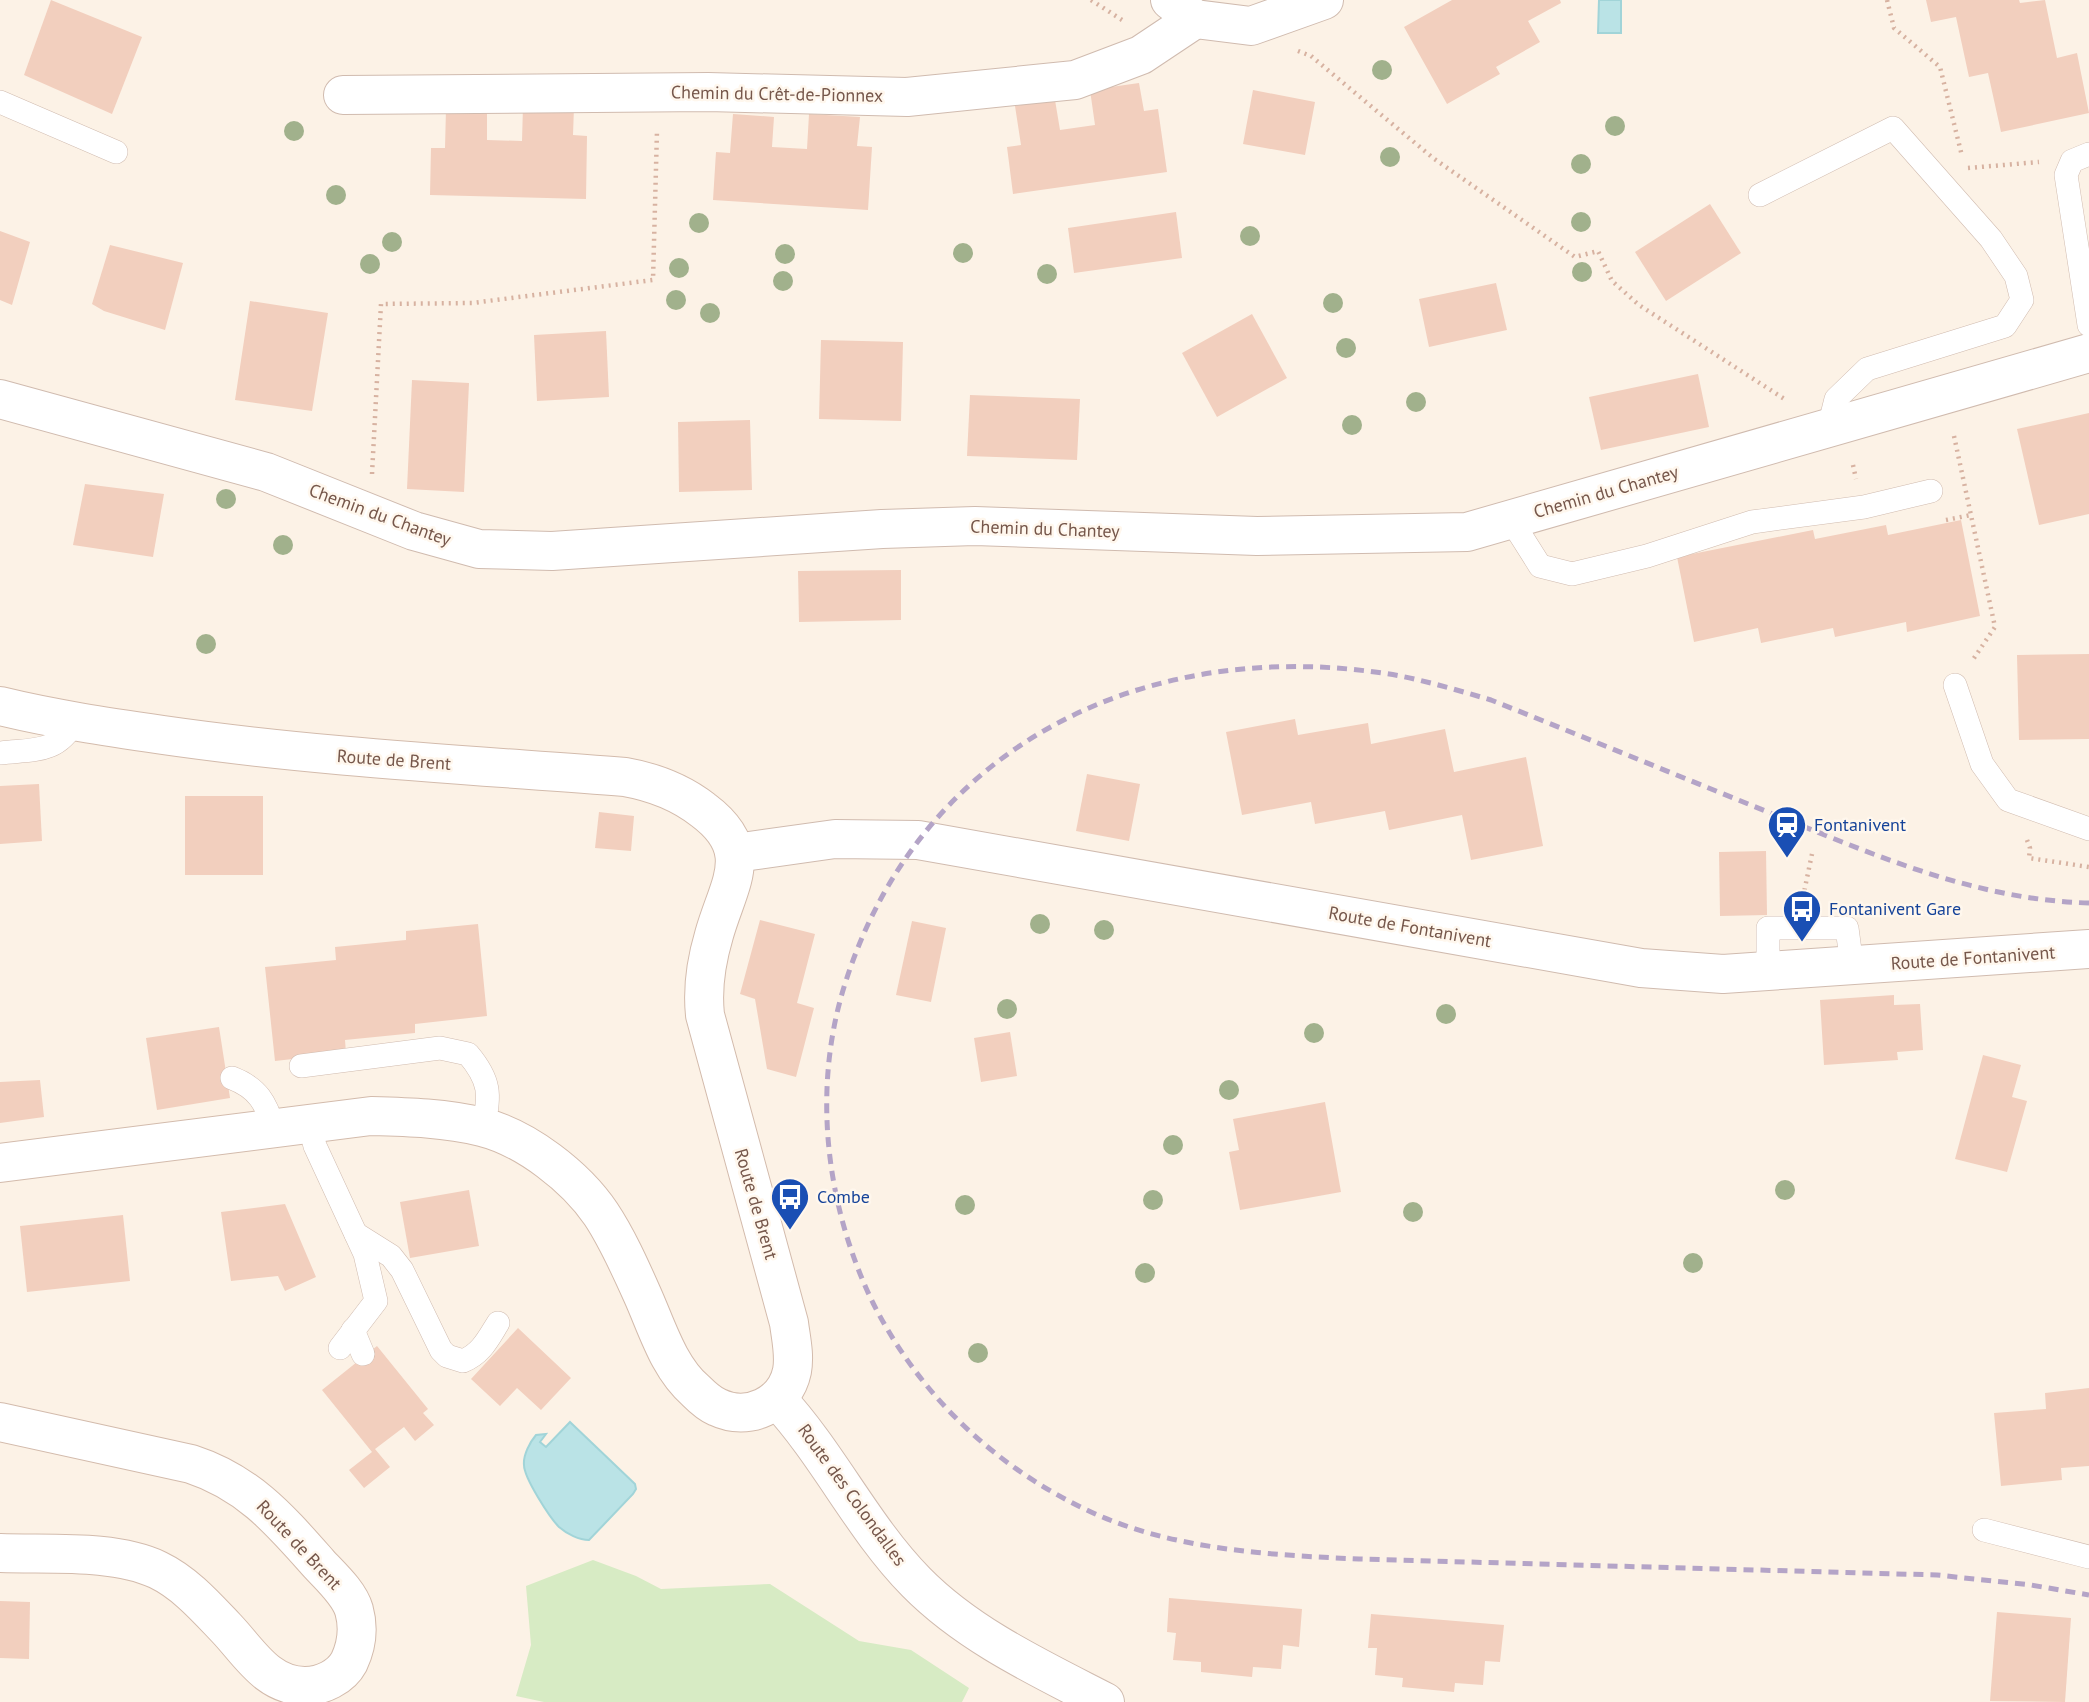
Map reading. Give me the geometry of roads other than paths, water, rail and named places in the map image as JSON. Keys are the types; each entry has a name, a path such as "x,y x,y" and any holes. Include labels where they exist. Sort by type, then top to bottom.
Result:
{"street":[{"path":"1183,9 1251,26 1322,1"},
{"name":"Chemin du Crêt-de-Pionnex","path":"343,95 696,92 907,97 1075,80 1141,55 1183,9"},
{"name":"Chemin du Chantey","path":"0,399 266,472 414,531 479,549 552,551 882,529 975,526 1256,536 1467,533 2089,352"},
{"name":"Route de Brent","path":"0,706 75,721 204,741 338,756 644,780 691,801 718,821 728,835 735,853 735,868 732,888 715,931 704,973 703,993 710,1038 789,1323 792,1374 777,1399"},
{"name":"Route de Fontanivent","path":"735,853 835,839 918,840 1641,968 1713,974 2089,949"},
{"path":"3,1155 371,1116 419,1118 483,1127 507,1135 539,1153 572,1182 600,1213 630,1268 670,1357 682,1377 695,1390 716,1407 734,1412 759,1410 777,1399"},
{"name":"Route des Colondalles","path":"777,1399 802,1425 864,1518 916,1582 978,1633 1105,1702"},
{"name":"Route de Brent","path":"0,1422 191,1464 215,1472 238,1485 285,1525 340,1588 354,1608 358,1628 354,1650 347,1666 335,1678 305,1686 284,1683 255,1663 228,1630 183,1584 157,1569 127,1560 90,1556 0,1553"}],"lane":[{"path":"0,102 116,152"},
{"path":"1760,195 1893,128 1991,239 2016,276 2022,300 2005,326 1867,369 1836,399 1829,427"},
{"path":"2080,157 2066,175 2089,325"},
{"path":"1511,520 1541,566 1572,574 1647,556 1752,522 1864,507 1931,491"},
{"path":"1955,685 1983,764 2008,800 2089,829"},
{"path":"0,753 52,747 67,735 75,721"},
{"path":"1768,971 1768,928 1847,928 1852,966"},
{"path":"301,1066 440,1048 468,1054 485,1077 488,1093 483,1127"},
{"path":"232,1078 248,1084 268,1110 315,1146 365,1254 376,1301 346,1339 363,1354"},
{"path":"356,1234 391,1256 402,1269 436,1340 447,1356 463,1361 473,1357 480,1352 498,1322"},
{"path":"1984,1530 2089,1557"}],"water":[{"path":"1599,0 1621,0 1621,33 1598,33"},
{"path":"570,1422 635,1484 636,1489 589,1540 569,1534 559,1527 533,1488 524,1465 527,1449 536,1435 546,1434 540,1442 546,1447"}],"railway":[{"path":"2089,903 2005,893 1925,872 1846,844 1491,700 1434,684 1375,672 1287,667 1202,674 1122,695 1048,729 981,775 924,833 878,904 844,987 834,1026 828,1067 827,1107 829,1148 844,1227 873,1303 914,1369 964,1426 1023,1474 1091,1512 1123,1525 1189,1543 1291,1555 1937,1575 2031,1585 2089,1595"}],"place":[{"name":"Fontanivent","path":"1787,859"},
{"name":"Fontanivent Gare","path":"1802,943"},
{"name":"Combe","path":"790,1231"}]}
